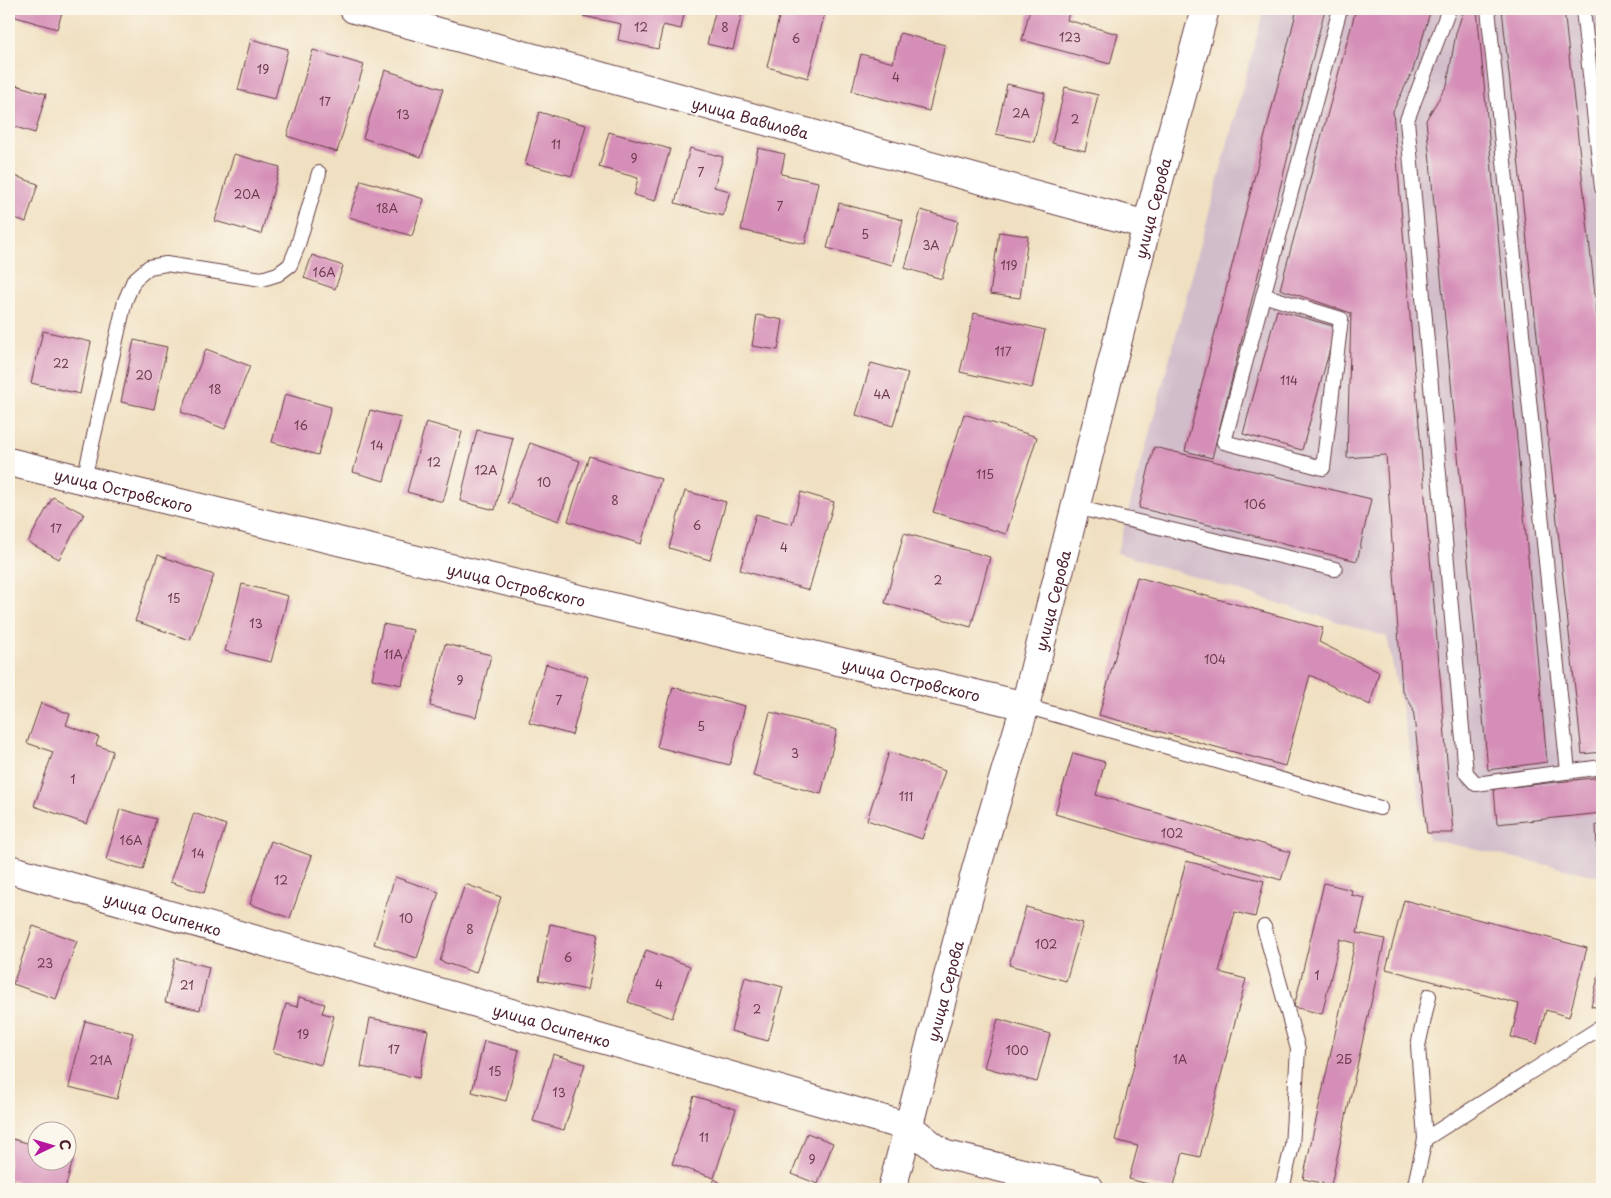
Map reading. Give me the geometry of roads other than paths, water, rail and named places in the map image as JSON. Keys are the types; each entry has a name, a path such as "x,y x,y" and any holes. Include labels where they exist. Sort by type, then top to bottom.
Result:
{"street":[{"name":"улица Вавилова","path":"354,9 1147,225"},
{"name":"улица Серова","path":"892,1189 977,866 1025,706 1204,9"},
{"name":"улица Островского","path":"9,462 1025,706"},
{"name":"улица Осипенко","path":"9,869 909,1127 943,1154 1090,1189"}],"lane":[{"path":"1263,295 1342,319 1324,468 1224,442 1263,295 1340,9"},
{"path":"1449,9 1407,120 1466,773 1476,784 1602,767"},
{"path":"1488,9 1568,771"},
{"path":"1583,9 1602,188"},
{"path":"84,479 124,301 134,280 149,267 166,264 262,279 278,274 290,265 297,248 319,173"},
{"path":"1075,507 1335,569"},
{"path":"1025,706 1380,808"},
{"path":"1264,927 1298,1049 1292,1146 1282,1189"},
{"path":"1414,1189 1426,1139 1418,1046 1429,996"},
{"path":"1426,1139 1598,1029"}]}
